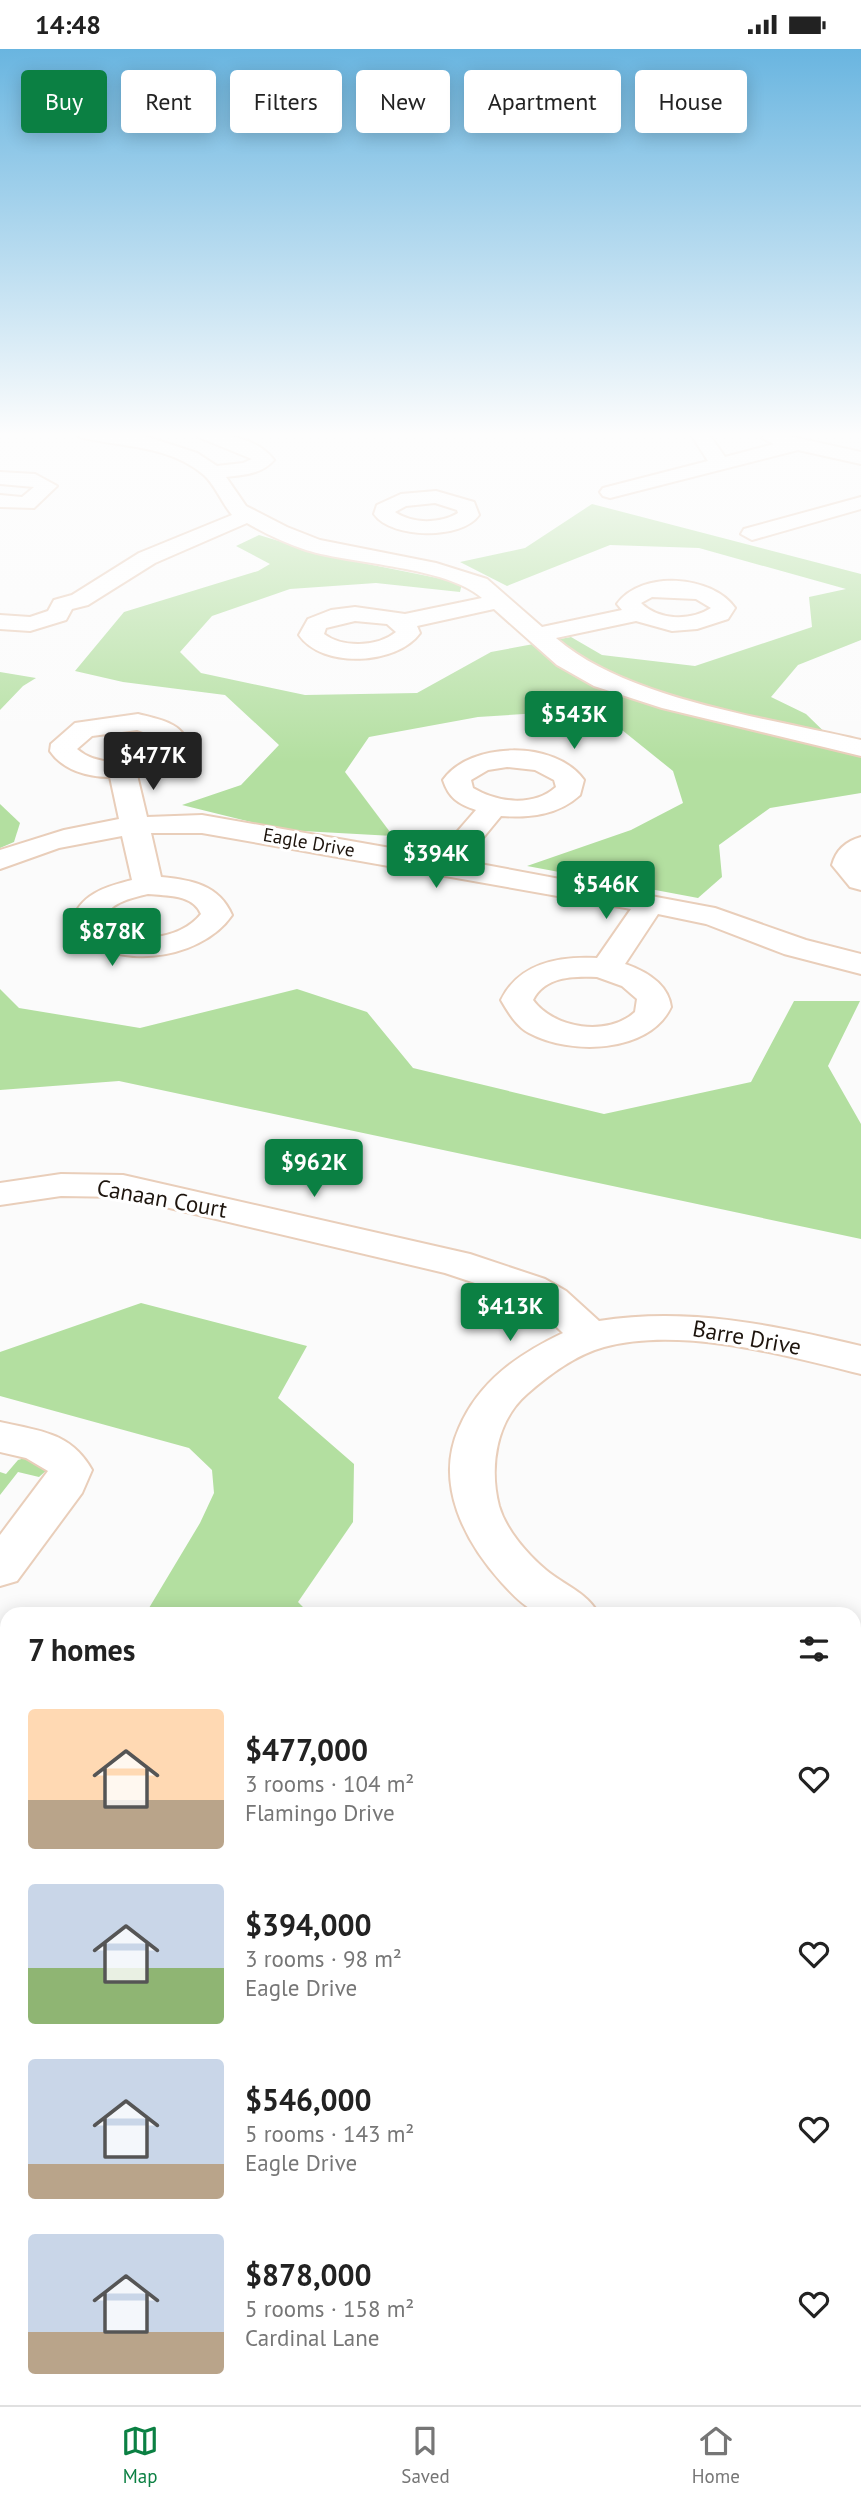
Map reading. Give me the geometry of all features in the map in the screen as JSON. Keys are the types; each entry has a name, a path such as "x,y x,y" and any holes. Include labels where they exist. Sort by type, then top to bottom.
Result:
{"street":[{"path":"0,605 62,605 80,600 148,558 183,543"},
{"path":"309,543 462,577 485,587 578,668 633,692 861,748"},
{"path":"358,554 374,543"},
{"path":"403,622 501,601"},
{"path":"0,622 15,625 41,623 58,615 62,605"},
{"path":"538,635 636,614"},
{"path":"122,771 148,885"},
{"path":"445,865 492,808"},
{"name":"Eagle Drive","path":"0,860 60,838 135,825 202,824 650,903 715,917 795,947 861,964"},
{"path":"861,846 849,856 847,865 861,881"},
{"path":"606,968 650,903"},
{"name":"Canaan Court","path":"0,1194 61,1185 123,1186 456,1263 531,1288 552,1300 591,1336"},
{"name":"Barre Drive","path":"565,1607 528,1583 500,1556 489,1539 472,1496 470,1459 473,1444 488,1410 507,1388 533,1365 591,1336 660,1327 719,1328 861,1360"},
{"path":"0,1437 55,1453 66,1460 70,1470 66,1482 0,1569"}],"green space":[{"path":"242,543 285,543 328,556 462,583 460,592 376,583 290,589 212,616 180,652 201,673 305,695 417,693 491,652 571,637 602,655 695,666 812,627 809,597 846,589 699,548 610,545 507,586 460,562 525,548 533,543 742,543 861,574 861,640 798,665 771,697 806,714 843,750 861,754 861,793 770,808 719,845 722,877 698,898 527,866 631,830 683,803 673,771 622,730 539,713 478,717 369,737 345,772 393,836 284,830 182,805 241,785 279,745 225,695 123,682 75,671 124,612 258,571 270,564 236,546"},
{"path":"0,672 36,678 23,686 0,710"},
{"path":"0,804 20,823 14,842 0,848"},
{"path":"0,989 19,1008 140,1028 297,989 367,1012 413,1068 604,1114 751,1082 794,1001 860,1001 828,1066 861,1124 861,1239 119,1081 0,1090"},
{"path":"141,1303 307,1346 278,1398 354,1464 353,1522 298,1602 303,1607 150,1607 200,1523 214,1493 212,1470 189,1448 0,1396 0,1352"},
{"path":"25,1458 48,1469 39,1477 18,1472 0,1495 0,1472 6,1474 18,1460"}]}
